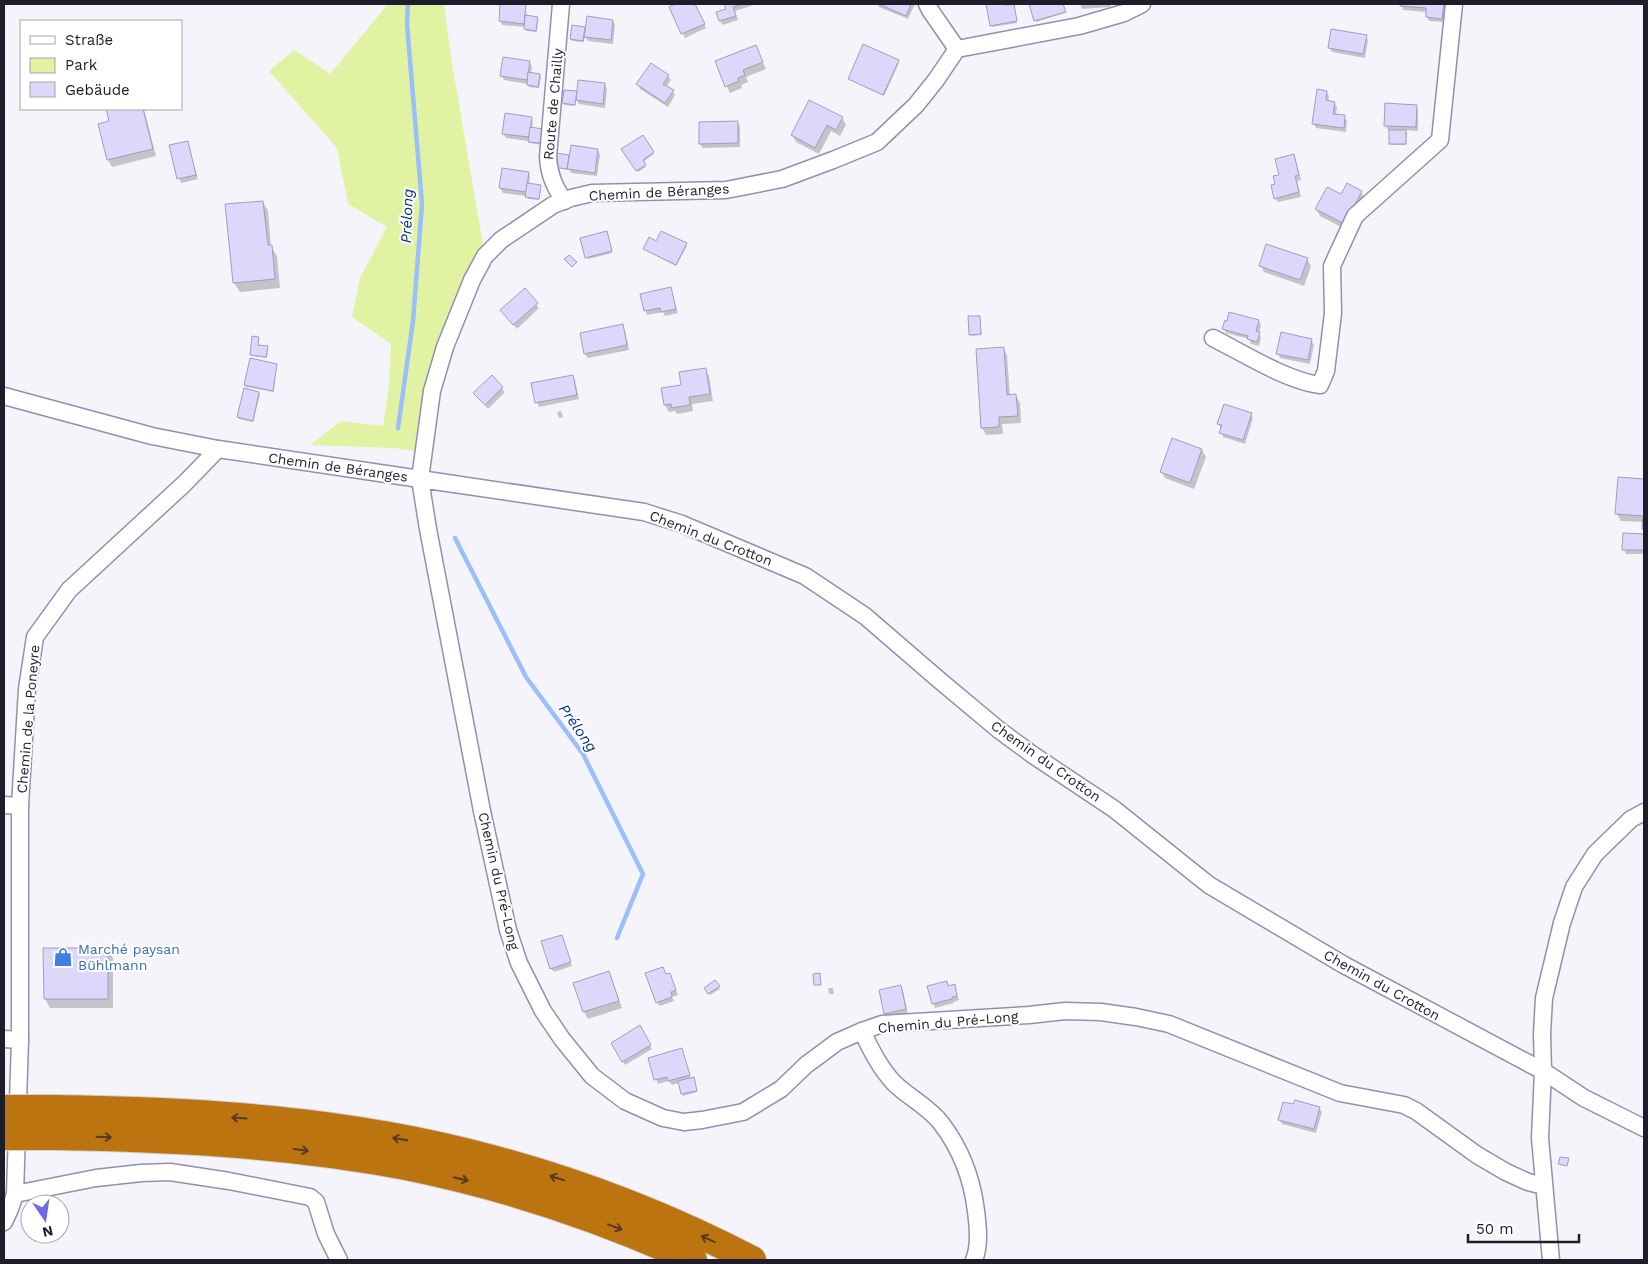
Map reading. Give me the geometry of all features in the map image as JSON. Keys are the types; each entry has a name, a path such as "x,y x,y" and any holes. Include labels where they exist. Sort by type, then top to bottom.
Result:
{"highway":[{"path":"4,1109 55,1123 173,1140 252,1145 406,1166 484,1184 551,1204 634,1235 693,1260"},
{"path":"4,1136 55,1123 165,1112 293,1123 370,1134 452,1149 529,1170 605,1195 680,1225 752,1260"}],"street":[{"name":"Route de Chailly","path":"561,4 548,157 551,178 564,201"},
{"path":"927,4 957,49 1079,26 1124,13 1142,4"},
{"path":"1213,338 1273,369 1309,384 1320,385 1326,371 1333,313 1332,266 1355,216 1440,140 1454,4"},
{"name":"Chemin de Béranges","path":"218,449 420,479 432,391 444,347 472,280 485,256 501,240 553,205 592,193 726,190 782,178 877,142 916,105 957,49"},
{"path":"4,396 143,433 218,449"},
{"name":"Chemin de la Poneyre","path":"4,1222 15,1194 12,1040 20,806 28,689 35,637 69,590 176,491 218,449"},
{"name":"Chemin du Pré-Long","path":"420,479 482,811 508,930 519,963 562,1039 592,1076 625,1101 663,1118 684,1122 743,1112 780,1089 806,1065 830,1047 862,1031 882,1024 1065,1011 1101,1012 1169,1024 1340,1093 1404,1105 1416,1111 1477,1155 1506,1172 1528,1182 1544,1186"},
{"name":"Chemin du Crotton","path":"420,479 644,512 682,524 805,576 865,616 999,730 1033,756 1114,809 1209,885 1344,965 1543,1071 1584,1098 1644,1128"},
{"path":"4,805 20,806"},
{"path":"1551,1260 1540,1138 1544,998 1562,923 1574,887 1595,854 1631,819 1644,812"},
{"path":"862,1031 874,1057 894,1083 940,1121 960,1151 972,1184 975,1206 978,1252 974,1260"},
{"path":"15,1194 96,1178 170,1172 301,1195 310,1197 316,1202 326,1234 339,1260"}],"green space":[{"path":"388,4 444,4 451,58 485,256 444,347 423,452 394,448 310,445 341,421 383,426 389,387 391,344 352,317 360,278 387,227 348,204 337,148 269,71 294,50 330,74"}],"building":[{"path":"500,4 526,4 524,24 499,21"},
{"path":"675,4 695,4 705,24 681,34 669,7"},
{"path":"724,4 743,4 733,7 736,16 719,21 716,12 726,9"},
{"path":"879,4 911,4 906,16"},
{"path":"986,4 1014,4 1017,21 990,26"},
{"path":"1029,4 1063,4 1066,12 1034,21"},
{"path":"1400,4 1444,4 1442,19 1426,17 1426,8 1400,6"},
{"path":"525,15 538,17 536,31 524,29"},
{"path":"587,16 613,20 611,40 584,37"},
{"path":"572,25 585,27 583,41 570,39"},
{"path":"1331,29 1367,35 1363,54 1328,48"},
{"path":"863,44 899,60 883,95 848,79"},
{"path":"756,45 763,62 743,70 745,75 738,78 739,81 725,87 715,61"},
{"path":"503,57 530,61 527,80 500,76"},
{"path":"651,63 669,75 663,84 674,90 665,103 636,84"},
{"path":"528,72 540,74 538,87 527,85"},
{"path":"578,80 605,83 603,104 576,100"},
{"path":"1317,89 1327,91 1326,100 1335,102 1333,114 1345,115 1344,128 1312,124"},
{"path":"564,90 577,91 575,105 562,103"},
{"path":"809,100 843,117 836,130 827,125 815,148 791,135"},
{"path":"1385,103 1417,105 1416,127 1384,126"},
{"path":"106,110 143,110 153,149 107,160 98,124 109,121"},
{"path":"505,113 532,117 529,137 502,134"},
{"path":"738,121 738,143 699,144 699,122"},
{"path":"530,127 543,129 541,143 528,142"},
{"path":"1389,130 1406,130 1406,144 1389,144"},
{"path":"643,135 654,152 643,160 646,165 636,171 621,149"},
{"path":"188,141 196,175 177,179 169,145"},
{"path":"571,145 598,149 595,173 567,169"},
{"path":"556,153 569,155 567,169 554,167"},
{"path":"1294,154 1299,175 1295,176 1299,192 1274,199 1271,185 1275,184 1273,176 1279,175 1275,159"},
{"path":"502,168 529,172 526,192 499,188"},
{"path":"527,183 541,185 539,199 525,197"},
{"path":"1347,183 1362,191 1345,224 1315,209 1327,187 1341,194"},
{"path":"263,201 268,245 272,245 275,279 233,283 225,204"},
{"path":"607,231 612,251 585,258 580,238"},
{"path":"661,231 687,243 676,265 643,249 649,237 656,241"},
{"path":"1266,244 1308,258 1300,280 1259,266"},
{"path":"569,255 577,262 572,267 564,259"},
{"path":"671,287 676,309 661,312 660,308 644,311 640,294"},
{"path":"525,288 538,303 513,325 500,310"},
{"path":"1229,312 1259,320 1256,331 1260,332 1257,342 1247,339 1248,336 1222,329 1225,320 1227,321"},
{"path":"968,316 980,316 981,334 969,335"},
{"path":"623,324 627,345 584,354 580,333"},
{"path":"1281,332 1312,339 1308,360 1276,354"},
{"path":"252,336 259,337 258,345 268,346 266,357 250,355"},
{"path":"1004,347 1007,395 1016,394 1018,416 999,417 999,427 981,428 976,349"},
{"path":"250,358 277,364 273,391 244,385"},
{"path":"706,368 710,394 689,397 690,405 672,408 671,404 664,405 661,388 681,385 679,372"},
{"path":"492,375 503,387 485,405 473,393"},
{"path":"573,375 577,395 535,403 531,383"},
{"path":"244,388 259,392 253,421 237,417"},
{"path":"1224,404 1252,413 1243,440 1219,433 1222,425 1217,424"},
{"path":"1172,438 1202,449 1190,483 1160,472"},
{"path":"1618,477 1644,479 1644,529 1642,529 1643,516 1615,514"},
{"path":"1623,533 1644,534 1644,550 1622,550"},
{"path":"562,935 571,962 550,969 541,941"},
{"path":"43,948 108,948 108,999 44,999"},
{"path":"663,967 666,974 670,973 676,990 671,992 672,997 656,1003 645,973"},
{"path":"609,971 619,1001 583,1012 573,983"},
{"path":"820,973 821,985 814,985 813,974"},
{"path":"715,980 720,986 708,994 704,988"},
{"path":"947,981 948,986 955,984 957,996 932,1004 927,986"},
{"path":"901,985 906,1009 884,1014 879,990"},
{"path":"640,1025 651,1045 622,1062 611,1043"},
{"path":"682,1048 690,1075 668,1081 667,1077 654,1080 648,1058"},
{"path":"694,1077 697,1091 681,1094 678,1081"},
{"path":"1295,1100 1320,1107 1314,1129 1278,1120 1283,1102 1293,1104"},
{"path":"1560,1157 1569,1158 1567,1166 1558,1164"}],"waterway":[{"name":"Prélong","path":"398,428 413,321 422,204 407,24 408,4"},
{"name":"Prélong","path":"455,538 526,677 583,754 643,874 617,938"}],"place":[{"name":"Marché paysan Bühlmann","path":"63,957"}]}
